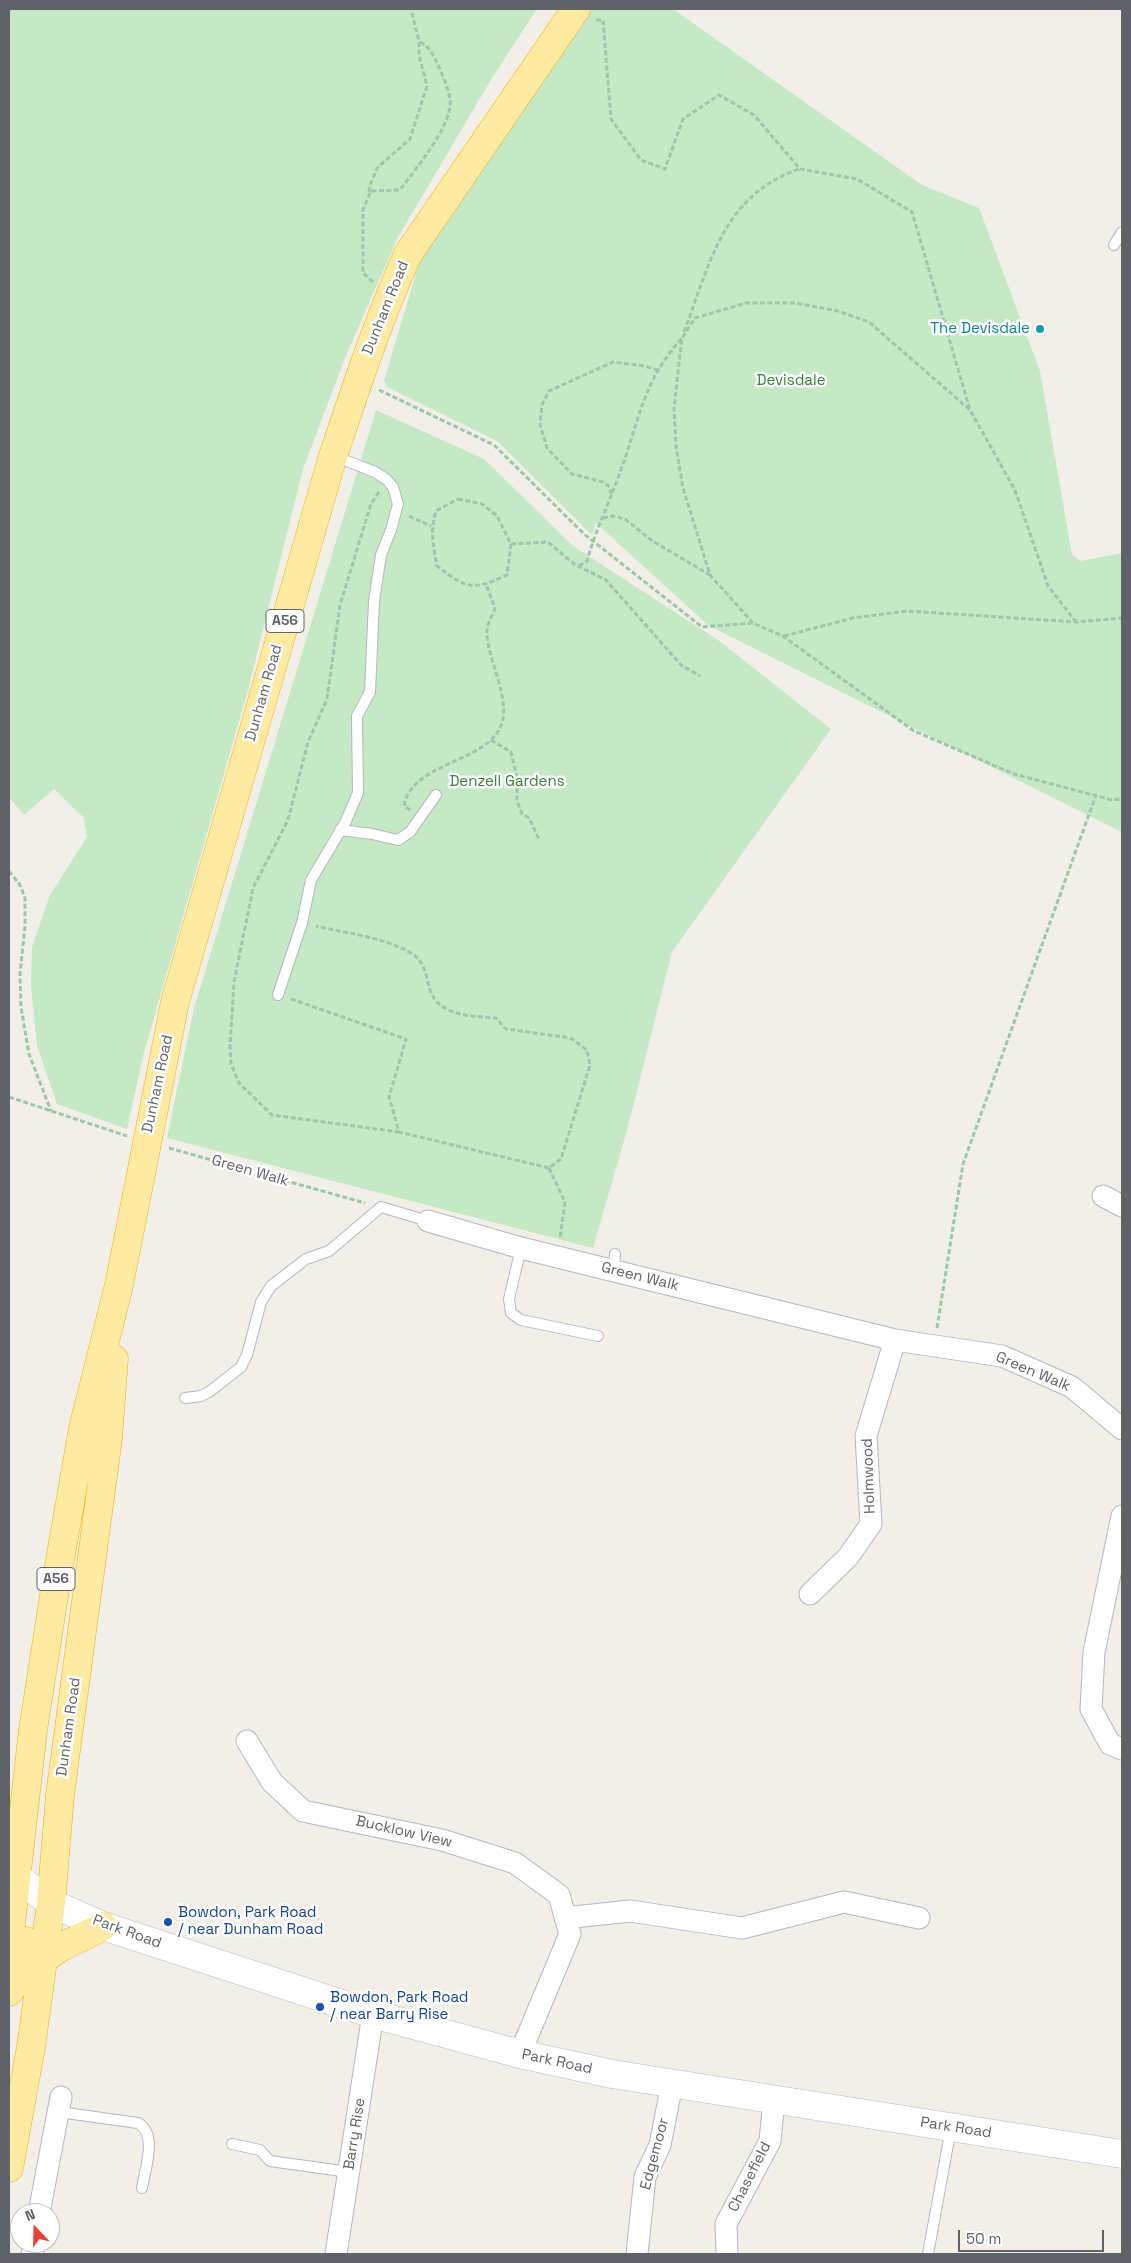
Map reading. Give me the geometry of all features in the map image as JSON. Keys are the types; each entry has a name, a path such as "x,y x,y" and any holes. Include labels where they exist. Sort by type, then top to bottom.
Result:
{"highway":[{"name":"Dunham Road","path":"9,1941 13,1877 33,1730 83,1428 119,1285 175,1002 334,456 358,380 391,291 408,254 576,9"},
{"name":"Dunham Road","path":"9,2168 31,2047 51,1903 60,1796 108,1438 119,1285"},
{"path":"13,1877 33,1865 43,1832 47,1807 60,1796"},
{"path":"9,1992 21,1975 28,1920 37,1908 51,1903"},
{"path":"42,1962 62,1945 88,1935 102,1926"}],"main road":[{"name":"Park Road","path":"13,1877 51,1903 102,1926 374,2014 520,2054 612,2074 672,2084 1122,2154"}],"street":[{"path":"1103,1196 1122,1206"},
{"name":"Green Walk","path":"428,1221 557,1257 614,1262 895,1340 1002,1356 1072,1387 1122,1429"},
{"name":"Holmwood","path":"810,1594 848,1557 871,1524 866,1436 895,1340"},
{"path":"1122,1516 1094,1652 1091,1709 1110,1744 1122,1749"},
{"name":"Bucklow View","path":"247,1741 272,1782 303,1811 442,1840 515,1863 559,1895 570,1934 520,2054"},
{"path":"565,1918 630,1911 742,1928 844,1902 919,1918"},
{"name":"Barry Rise","path":"336,2254 374,2014"},
{"name":"Edgemoor","path":"637,2254 645,2177 660,2145 672,2084"},
{"name":"Chasefield","path":"727,2254 726,2224 770,2141 774,2100"},
{"path":"41,2203 60,2104"}],"lane":[{"path":"1114,246 1122,232"},
{"path":"278,995 302,923 311,880 340,830 358,793 357,716 370,692 374,601 381,555 398,504 393,487 387,480 364,467 334,456"},
{"path":"340,830 398,840 410,832 436,795"},
{"path":"185,1398 200,1396 209,1392 242,1367 261,1302 272,1286 306,1259 329,1251 380,1207"},
{"name":"Green Walk","path":"380,1207 428,1221"},
{"path":"521,1248 509,1299 511,1313 521,1320 598,1336"},
{"path":"60,2104 144,2126 149,2133 142,2188"},
{"path":"928,2254 952,2127"},
{"path":"232,2144 260,2150 270,2161 349,2172"}],"path":[{"path":"369,196 370,185 378,167 410,139 427,86 419,55 419,41 411,9"},
{"path":"603,20 610,119 641,160 665,169 683,119 719,95 754,115 800,169"},
{"path":"391,291 377,286 363,273 363,209 371,191 399,190 403,186 436,142 450,108 450,99 442,75 430,48 419,41"},
{"path":"710,575 683,488 676,446 674,409 682,338 709,260 727,228 758,189 783,175 800,169 857,179 912,212 970,410 1015,490 1048,586 1076,622"},
{"path":"579,566 587,561 592,541 611,496 639,410 668,353 682,338 696,318 746,303 795,303 838,311 869,322 970,410"},
{"path":"611,496 610,487 603,482 572,474 547,448 540,425 542,405 549,391 613,362 658,370"},
{"path":"358,380 494,446 592,541 702,627 753,623"},
{"path":"302,923 389,943 415,956 427,973 431,992 441,1004 456,1014 496,1018 506,1029 572,1039 587,1050 590,1065 561,1159 548,1168 399,1132 272,1115 239,1083 231,1064 230,1047 234,982 253,888 288,820 308,742 327,699 340,605 371,504 387,480"},
{"path":"458,499 482,504 497,516 511,544 507,575 486,584 460,584 437,566 431,526 436,511 458,499"},
{"path":"396,511 431,526"},
{"path":"602,518 613,516 625,519 652,540 710,575 753,623 783,636 914,731 1014,774 1112,800 1122,799"},
{"path":"511,544 548,542 579,566 606,580 681,665 700,676"},
{"path":"420,818 404,806 406,796 430,772 476,751 492,740 500,729 503,714 500,682 487,629 495,608 486,584"},
{"path":"783,636 853,618 907,611 1076,622 1122,618"},
{"path":"492,740 511,752 517,778 517,801 522,814 529,818 539,839"},
{"path":"934,1346 964,1164 1096,795"},
{"path":"9,871 20,885 25,898 25,927 20,973 21,1007 29,1054 51,1112"},
{"path":"278,995 406,1039 389,1097 399,1132"},
{"name":"Green Walk","path":"9,1096 51,1112 146,1142 380,1207"},
{"path":"548,1168 566,1202 557,1257"}],"green space":[{"path":"9,9 537,9 492,78 398,237 345,358 303,469 248,690 143,1056 127,1129 57,1104 37,1046 31,984 32,947 50,895 87,837 84,818 54,789 24,815 9,797"},
{"name":"Devisdale","path":"589,9 673,9 922,185 979,208 1040,371 1072,555 1081,561 1122,553 1122,832 709,626 596,523 592,535 497,441 387,387 384,381 422,253"},
{"name":"Denzell Gardens","path":"376,410 484,459 573,546 718,640 831,729 672,952 627,1130 593,1248 167,1138 194,1008"}],"place":[{"name":"The Devisdale","path":"1040,329"},
{"name":"Bowdon, Park Road / near Dunham Road","path":"168,1922"},
{"name":"Bowdon, Park Road / near Barry Rise","path":"320,2007"}]}
